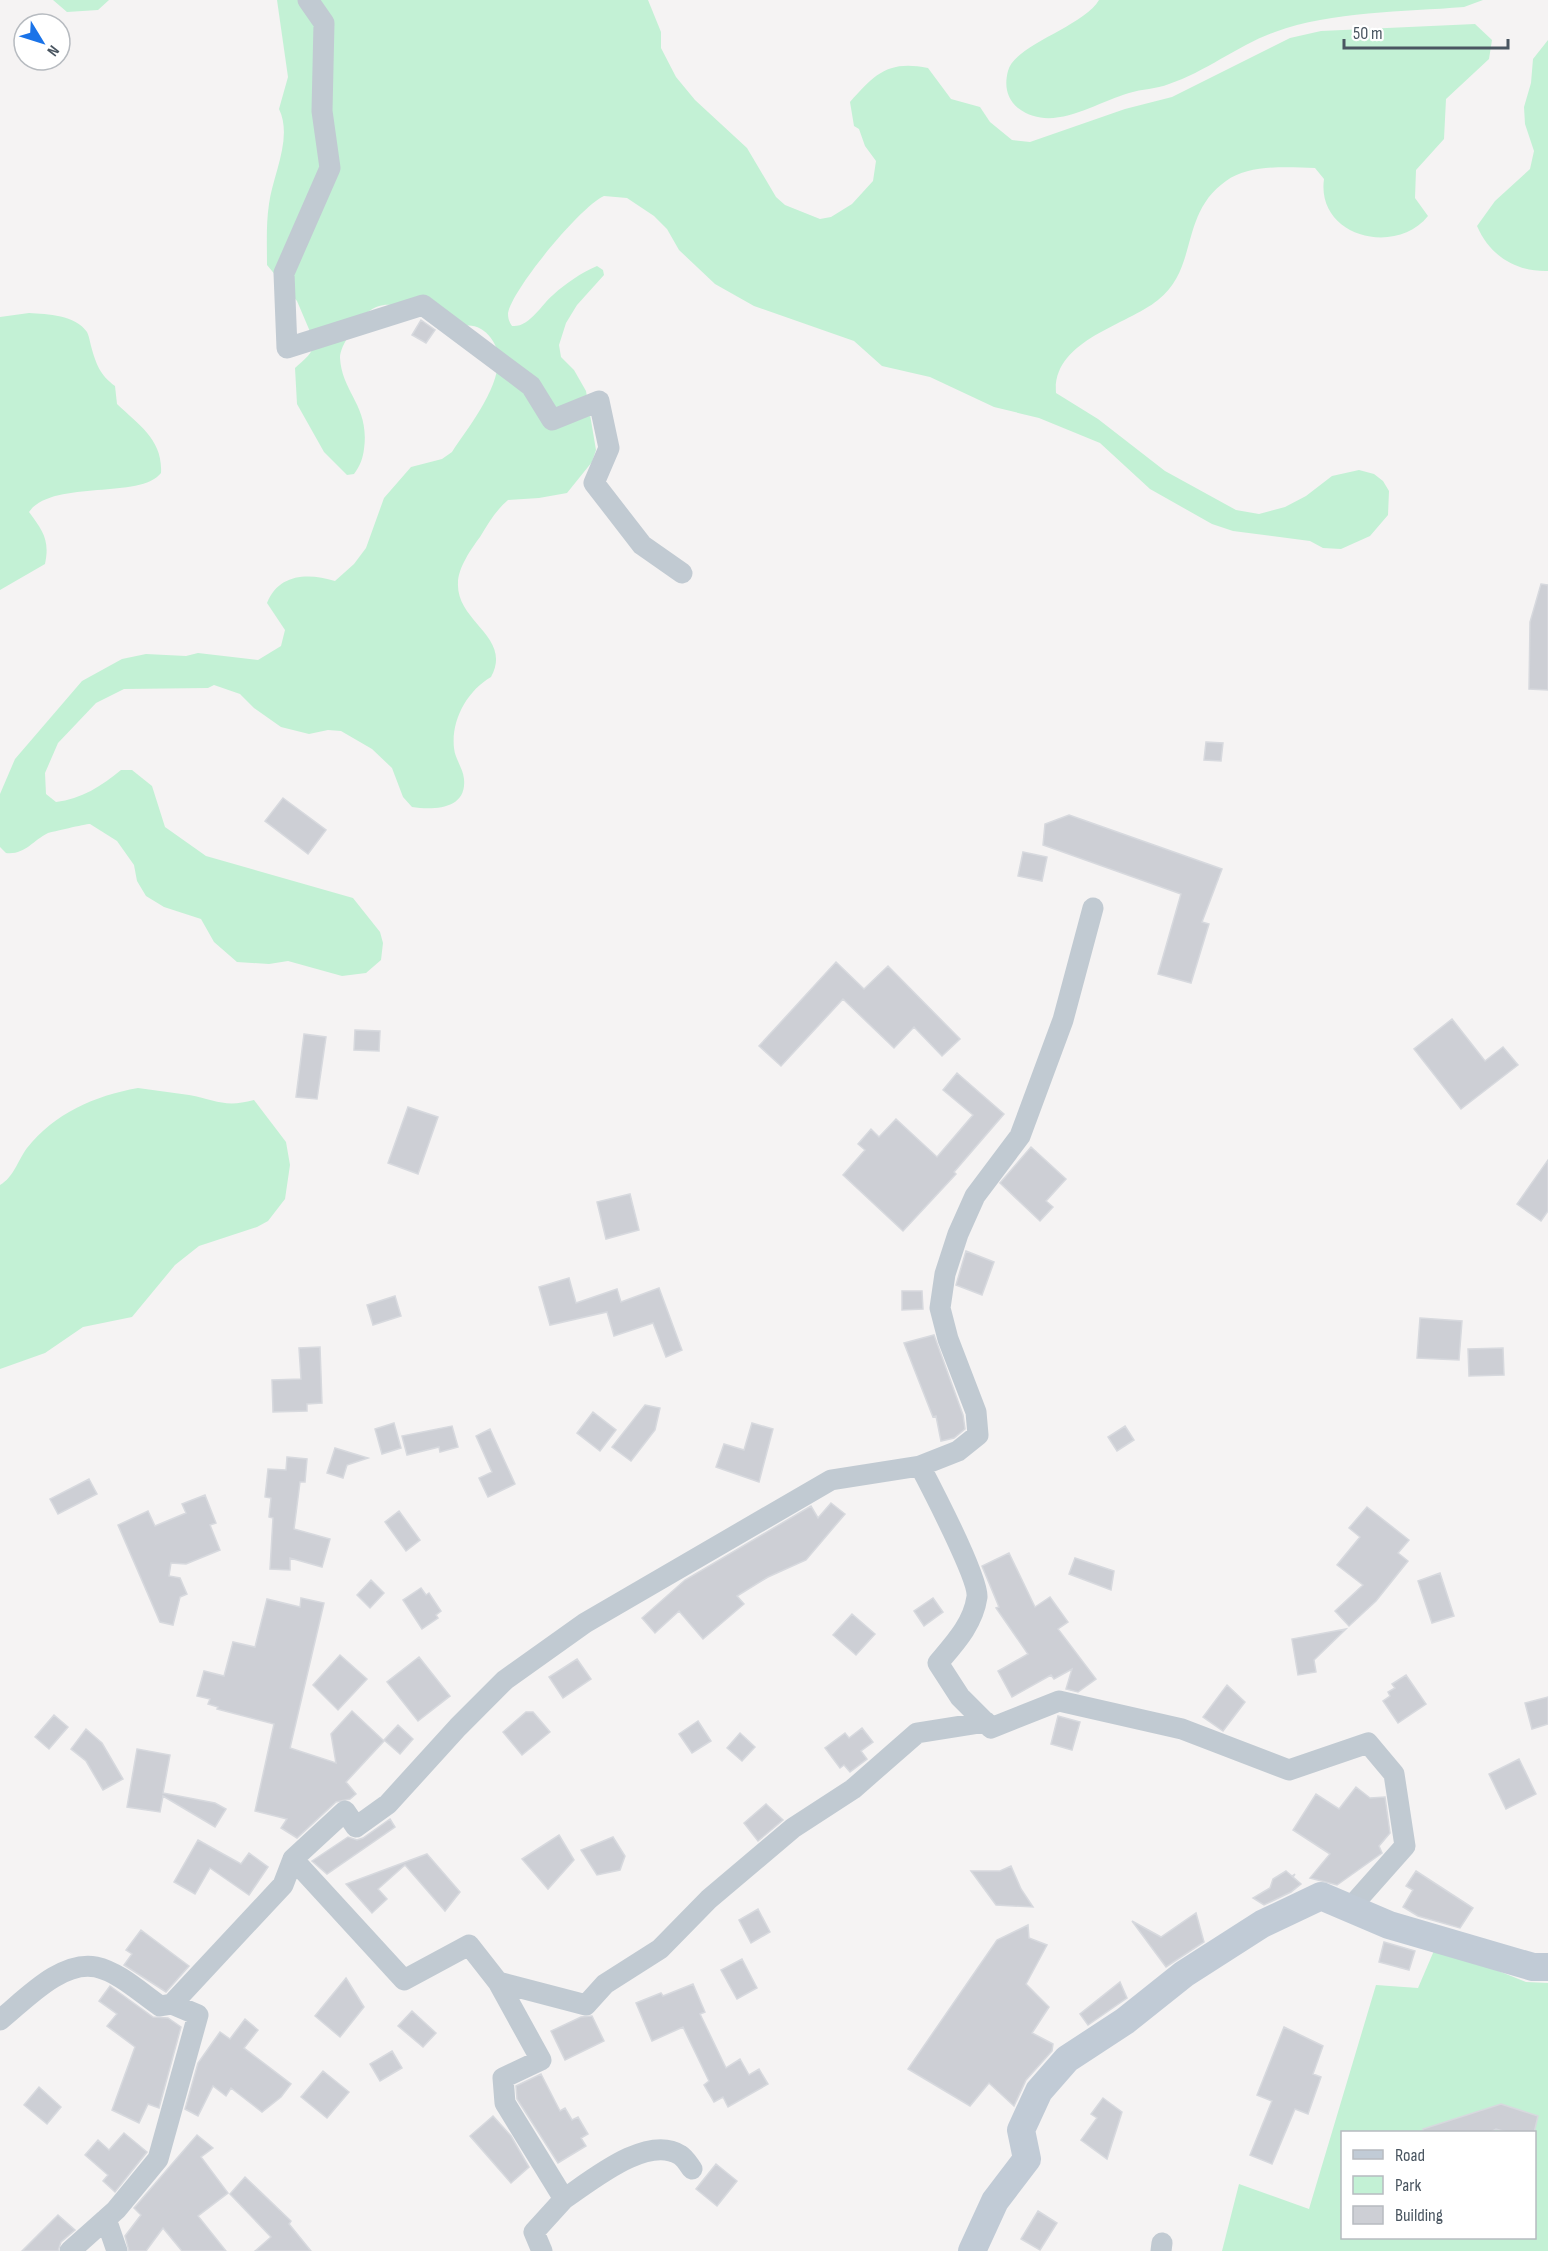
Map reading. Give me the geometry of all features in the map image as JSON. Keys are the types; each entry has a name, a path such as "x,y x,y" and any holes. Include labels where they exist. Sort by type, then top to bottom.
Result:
{"main road":[{"path":"972,2251 995,2201 1027,2159 1022,2130 1039,2091 1067,2059 1125,2021 1184,1974 1262,1924 1321,1896 1411,1932 1533,1967 1548,1966"}],"street":[{"path":"308,0 324,23 322,111 330,168 284,273 287,348 423,304 531,386 552,420 599,401 609,448 594,483 642,545 682,573"},
{"path":"172,2004 283,1884 293,1859 345,1811 356,1827 388,1804 458,1727 505,1680 585,1623 831,1480 920,1466 958,1451 978,1436 976,1412 948,1338 940,1308 945,1274 958,1234 975,1196 1020,1136 1064,1020 1093,908"},
{"path":"920,1466 956,1539 977,1595 965,1632 938,1663 960,1697 991,1728 1059,1701 1182,1729 1289,1770 1368,1743 1394,1774 1405,1846 1350,1908"},
{"path":"498,1982 586,2005 605,1984 660,1949 709,1899 793,1828 853,1789 917,1732 986,1722"},
{"path":"293,1859 404,1980 469,1945 498,1982 541,2060 503,2078 505,2103 564,2199"},
{"path":"0,2020 68,1969 95,1967 116,1975 160,2006 172,2004 198,2015 158,2159 106,2219 70,2251"},
{"path":"542,2251 534,2232 564,2199 618,2163 654,2149 680,2154 692,2169"},
{"path":"106,2219 117,2251"}],"green space":[{"path":"53,0 109,0 98,10 67,12"},
{"path":"277,0 648,0 661,32 661,48 676,77 695,100 747,148 776,197 785,205 820,219 831,217 852,204 873,181 876,161 865,146 859,129 854,126 850,102 875,77 892,68 914,66 928,68 951,99 980,107 990,122 1012,140 1030,142 1125,109 1172,97 1290,38 1321,31 1475,24 1492,40 1489,59 1446,99 1444,139 1416,170 1415,198 1428,216 1414,229 1397,236 1378,237 1361,234 1345,227 1332,215 1325,199 1324,179 1315,168 1257,169 1235,176 1211,194 1201,209 1179,273 1171,287 1158,300 1078,347 1066,360 1058,375 1056,393 1098,419 1165,471 1236,510 1259,514 1285,507 1306,496 1332,476 1359,470 1374,474 1383,481 1389,491 1388,515 1370,536 1341,549 1323,548 1310,541 1233,531 1212,524 1150,489 1100,443 1039,418 994,407 930,377 882,366 854,341 754,306 715,284 679,250 667,229 654,216 627,198 604,196 580,215 549,249 522,286 508,313 512,326 518,326 535,315 563,286 597,266 603,270 604,275 577,305 566,323 559,345 561,357 574,370 586,391 596,450 592,462 567,493 508,500 489,522 460,571 458,583 460,597 465,609 490,640 495,651 496,663 491,677 475,690 462,707 455,727 455,752 464,779 460,797 447,806 438,808 412,807 403,797 392,768 372,749 341,731 328,730 309,734 281,727 254,708 240,694 214,685 208,688 124,689 96,703 58,743 45,773 46,794 56,802 91,791 121,770 132,770 152,786 165,827 206,856 353,898 380,932 383,943 381,960 366,973 342,976 288,961 269,964 237,962 214,942 201,919 164,907 146,896 137,881 134,865 117,841 90,824 48,833 23,850 6,853 0,847 0,794 15,759 82,681 122,659 146,654 186,656 198,653 258,660 281,646 285,630 267,603 272,593 287,581 296,578 315,577 335,581 354,564 366,548 384,498 411,467 442,459 452,452 484,404 496,376 497,350 491,338 481,329 445,324 400,306 378,306 368,312 355,327 343,346 340,358 345,381 363,422 365,434 361,462 354,474 347,475 324,452 297,404 295,368 311,353 314,341 297,301 267,265 269,204 281,156 284,132 279,109 288,77"},
{"path":"1099,0 1483,0 1464,7 1344,16 1297,25 1261,37 1183,79 1164,86 1129,93 1073,114 1045,118 1031,115 1018,108 1011,101 1006,82 1013,62 1035,44 1079,19"},
{"path":"1548,40 1548,271 1536,271 1515,265 1497,254 1482,237 1477,226 1495,201 1530,169 1534,151 1525,124 1524,107 1531,83 1533,59"},
{"path":"29,313 68,319 82,326 87,332 99,369 115,386 117,404 141,426 154,442 161,461 161,473 150,481 135,486 75,492 40,502 29,512 46,542 45,564 0,590 0,317"},
{"path":"138,1088 228,1103 254,1100 286,1142 290,1165 285,1199 268,1221 257,1227 199,1246 175,1265 132,1317 83,1327 45,1353 0,1369 0,1185 9,1178 27,1148 50,1125 91,1101"},
{"path":"1436,1946 1526,1982 1548,1983 1548,2251 1222,2251 1239,2184 1309,2209 1376,1985 1418,1988"}],"building":[{"path":"421,320 435,330 426,343 412,335"},
{"path":"1541,584 1548,585 1548,690 1529,689 1530,622"},
{"path":"1206,742 1223,743 1221,761 1204,760"},
{"path":"283,798 326,830 308,854 265,821"},
{"path":"1069,815 1222,869 1202,922 1209,924 1191,983 1158,974 1181,894 1043,845 1045,824"},
{"path":"1023,852 1047,857 1042,881 1018,876"},
{"path":"836,962 864,989 888,966 960,1039 942,1056 914,1027 894,1048 843,999 781,1066 759,1046"},
{"path":"1452,1019 1485,1061 1503,1047 1518,1065 1461,1109 1414,1049"},
{"path":"355,1030 380,1031 379,1051 354,1050"},
{"path":"304,1034 326,1037 317,1099 296,1097"},
{"path":"957,1073 1004,1114 954,1172 956,1174 903,1231 843,1175 865,1150 858,1144 871,1129 879,1137 896,1119 937,1157 973,1115 943,1090"},
{"path":"408,1107 438,1117 418,1174 388,1163"},
{"path":"1031,1147 1066,1179 1046,1201 1053,1207 1040,1221 1000,1183"},
{"path":"1548,1160 1548,1211 1541,1221 1517,1204"},
{"path":"630,1194 639,1230 606,1239 597,1202"},
{"path":"966,1251 994,1262 982,1295 956,1285"},
{"path":"569,1278 576,1303 617,1289 621,1302 659,1288 682,1350 666,1357 653,1323 614,1336 607,1312 550,1325 539,1287"},
{"path":"902,1291 922,1291 923,1309 902,1310"},
{"path":"395,1296 401,1316 373,1325 367,1305"},
{"path":"1420,1318 1462,1321 1459,1360 1417,1358"},
{"path":"934,1335 963,1415 965,1429 954,1438 941,1441 936,1416 933,1417 904,1343"},
{"path":"320,1347 322,1403 307,1404 307,1411 273,1412 272,1380 301,1379 299,1348"},
{"path":"1503,1348 1504,1375 1469,1376 1468,1349"},
{"path":"645,1405 660,1408 655,1430 631,1461 612,1447"},
{"path":"593,1412 616,1430 600,1451 577,1433"},
{"path":"394,1423 401,1448 382,1454 375,1429"},
{"path":"752,1423 773,1429 759,1482 716,1467 724,1444 744,1450"},
{"path":"452,1426 458,1447 440,1452 439,1447 407,1455 402,1436"},
{"path":"1125,1426 1134,1440 1117,1451 1108,1437"},
{"path":"490,1429 515,1484 488,1497 479,1478 492,1472 476,1436"},
{"path":"335,1448 368,1458 347,1465 343,1478 327,1473"},
{"path":"287,1457 307,1459 305,1482 300,1482 294,1529 330,1539 322,1567 290,1558 290,1570 270,1569 273,1518 269,1517 271,1498 265,1497 268,1469 286,1470"},
{"path":"89,1479 97,1494 58,1514 50,1499"},
{"path":"205,1495 216,1523 210,1525 220,1550 186,1564 171,1563 169,1576 180,1578 187,1594 180,1597 173,1625 160,1622 118,1525 148,1511 155,1526 186,1513 182,1504"},
{"path":"831,1503 845,1514 806,1560 768,1577 737,1596 744,1604 703,1639 679,1611 655,1633 642,1618 685,1580 811,1506 818,1518"},
{"path":"1367,1507 1409,1540 1398,1553 1408,1561 1376,1601 1349,1626 1335,1611 1363,1585 1337,1565 1360,1537 1349,1528"},
{"path":"399,1511 420,1540 406,1551 385,1522"},
{"path":"1009,1553 1035,1607 1050,1597 1068,1622 1058,1629 1096,1679 1078,1692 1066,1689 1072,1669 1054,1679 1051,1675 1012,1697 998,1671 1028,1654 996,1608 999,1607 982,1566"},
{"path":"1075,1558 1114,1571 1111,1590 1069,1574"},
{"path":"1440,1573 1454,1616 1432,1623 1418,1581"},
{"path":"371,1580 384,1593 370,1608 357,1595"},
{"path":"421,1588 426,1595 429,1593 441,1611 436,1615 438,1618 422,1629 403,1600"},
{"path":"301,1598 324,1603 290,1748 336,1763 331,1734 352,1711 384,1741 346,1782 356,1794 350,1799 336,1802 297,1838 281,1828 287,1819 255,1811 274,1724 217,1709 218,1707 208,1704 210,1699 197,1696 204,1671 224,1676 233,1642 255,1647 267,1599 300,1607"},
{"path":"933,1598 943,1612 924,1626 914,1611"},
{"path":"852,1614 875,1634 856,1655 833,1635"},
{"path":"1346,1629 1314,1660 1316,1672 1298,1675 1292,1639"},
{"path":"340,1655 367,1679 338,1710 313,1685"},
{"path":"419,1657 450,1696 418,1721 387,1682"},
{"path":"577,1659 591,1679 563,1698 549,1677"},
{"path":"1406,1675 1426,1704 1398,1723 1383,1701 1390,1696 1388,1692 1395,1688 1392,1684"},
{"path":"1227,1685 1245,1702 1223,1731 1203,1717"},
{"path":"1548,1697 1548,1724 1532,1729 1525,1703"},
{"path":"526,1712 533,1712 550,1732 522,1755 503,1732"},
{"path":"54,1715 68,1727 49,1749 35,1737"},
{"path":"1058,1716 1080,1722 1072,1750 1051,1744"},
{"path":"698,1721 711,1741 692,1753 679,1734"},
{"path":"398,1725 413,1739 400,1754 384,1740"},
{"path":"862,1728 873,1742 861,1751 867,1759 850,1772 844,1765 840,1768 825,1748 845,1733 849,1738"},
{"path":"86,1729 102,1743 123,1779 103,1790 86,1761 71,1749"},
{"path":"740,1733 755,1747 742,1761 727,1748"},
{"path":"137,1749 170,1755 163,1793 215,1803 226,1809 215,1827 163,1796 160,1812 127,1807"},
{"path":"1519,1759 1536,1794 1506,1809 1489,1774"},
{"path":"1356,1787 1370,1798 1385,1797 1390,1833 1379,1846 1382,1853 1337,1885 1310,1878 1330,1854 1293,1830 1316,1794 1339,1809"},
{"path":"766,1804 783,1820 758,1841 744,1823"},
{"path":"390,1819 395,1827 327,1874 312,1861 348,1837 357,1840 363,1838"},
{"path":"559,1835 574,1860 548,1889 522,1859"},
{"path":"613,1837 625,1856 620,1870 597,1875 581,1850"},
{"path":"198,1840 241,1864 249,1853 268,1867 249,1895 210,1868 195,1894 174,1882"},
{"path":"427,1854 460,1892 445,1911 405,1865 378,1889 387,1899 372,1913 346,1884"},
{"path":"1011,1866 1021,1889 1033,1907 996,1905 971,1871 1000,1871"},
{"path":"1286,1871 1292,1876 1295,1874 1293,1877 1301,1884 1291,1892 1264,1905 1253,1898 1270,1888 1273,1879"},
{"path":"1416,1871 1473,1908 1460,1928 1418,1916 1403,1907 1413,1890 1406,1886"},
{"path":"758,1909 770,1932 751,1943 739,1920"},
{"path":"1196,1913 1204,1942 1166,1967 1132,1921 1161,1937"},
{"path":"1028,1925 1029,1938 1047,1945 1026,1984 1049,2007 1032,2033 1053,2044 1052,2051 1026,2080 1014,2106 989,2083 970,2106 908,2069 997,1940"},
{"path":"141,1930 189,1966 166,1992 124,1965 132,1954 126,1950"},
{"path":"1384,1942 1415,1951 1409,1970 1379,1962"},
{"path":"742,1959 757,1988 737,1999 721,1970"},
{"path":"346,1978 364,2007 340,2037 315,2016"},
{"path":"1120,1982 1127,1998 1088,2025 1080,2014"},
{"path":"693,1984 705,2012 700,2014 726,2068 740,2059 749,2075 759,2069 768,2084 728,2107 723,2097 714,2102 704,2085 709,2081 683,2027 652,2041 636,2003 661,1993 663,1996"},
{"path":"110,1986 153,2017 168,2018 181,2027 159,2108 148,2104 139,2123 112,2110 135,2047 107,2026 117,2014 99,2001"},
{"path":"412,2011 436,2033 423,2047 398,2026"},
{"path":"592,2016 604,2041 565,2060 551,2031 581,2017"},
{"path":"245,2019 258,2030 244,2048 291,2084 281,2097 262,2112 231,2088 226,2096 213,2086 198,2116 185,2109 198,2063 220,2032 230,2039"},
{"path":"1284,2027 1323,2046 1313,2074 1321,2077 1308,2114 1295,2109 1272,2164 1250,2155 1272,2101 1257,2095"},
{"path":"392,2051 402,2068 380,2081 370,2064"},
{"path":"323,2071 349,2092 327,2118 301,2097"},
{"path":"541,2074 560,2111 565,2108 572,2120 578,2117 588,2134 581,2138 586,2146 558,2163 517,2099 516,2086"},
{"path":"39,2087 61,2107 47,2124 24,2105"},
{"path":"1103,2098 1122,2112 1107,2159 1081,2140 1097,2118 1091,2114"},
{"path":"1501,2104 1538,2116 1534,2131 1496,2129 1492,2131 1423,2131 1423,2129"},
{"path":"493,2116 511,2136 529,2167 511,2183 470,2136"},
{"path":"124,2133 147,2152 115,2192 103,2181 108,2175 85,2155 98,2140 109,2150"},
{"path":"197,2135 213,2148 201,2157 228,2193 198,2216 226,2251 182,2251 163,2228 146,2251 129,2251 125,2236 141,2215 134,2208"},
{"path":"716,2164 737,2181 717,2206 696,2189"},
{"path":"245,2177 291,2221 289,2224 311,2251 255,2251 271,2237 230,2194"},
{"path":"1038,2211 1057,2223 1040,2250 1021,2239"},
{"path":"58,2215 75,2230 61,2242 58,2251 22,2251"}]}
